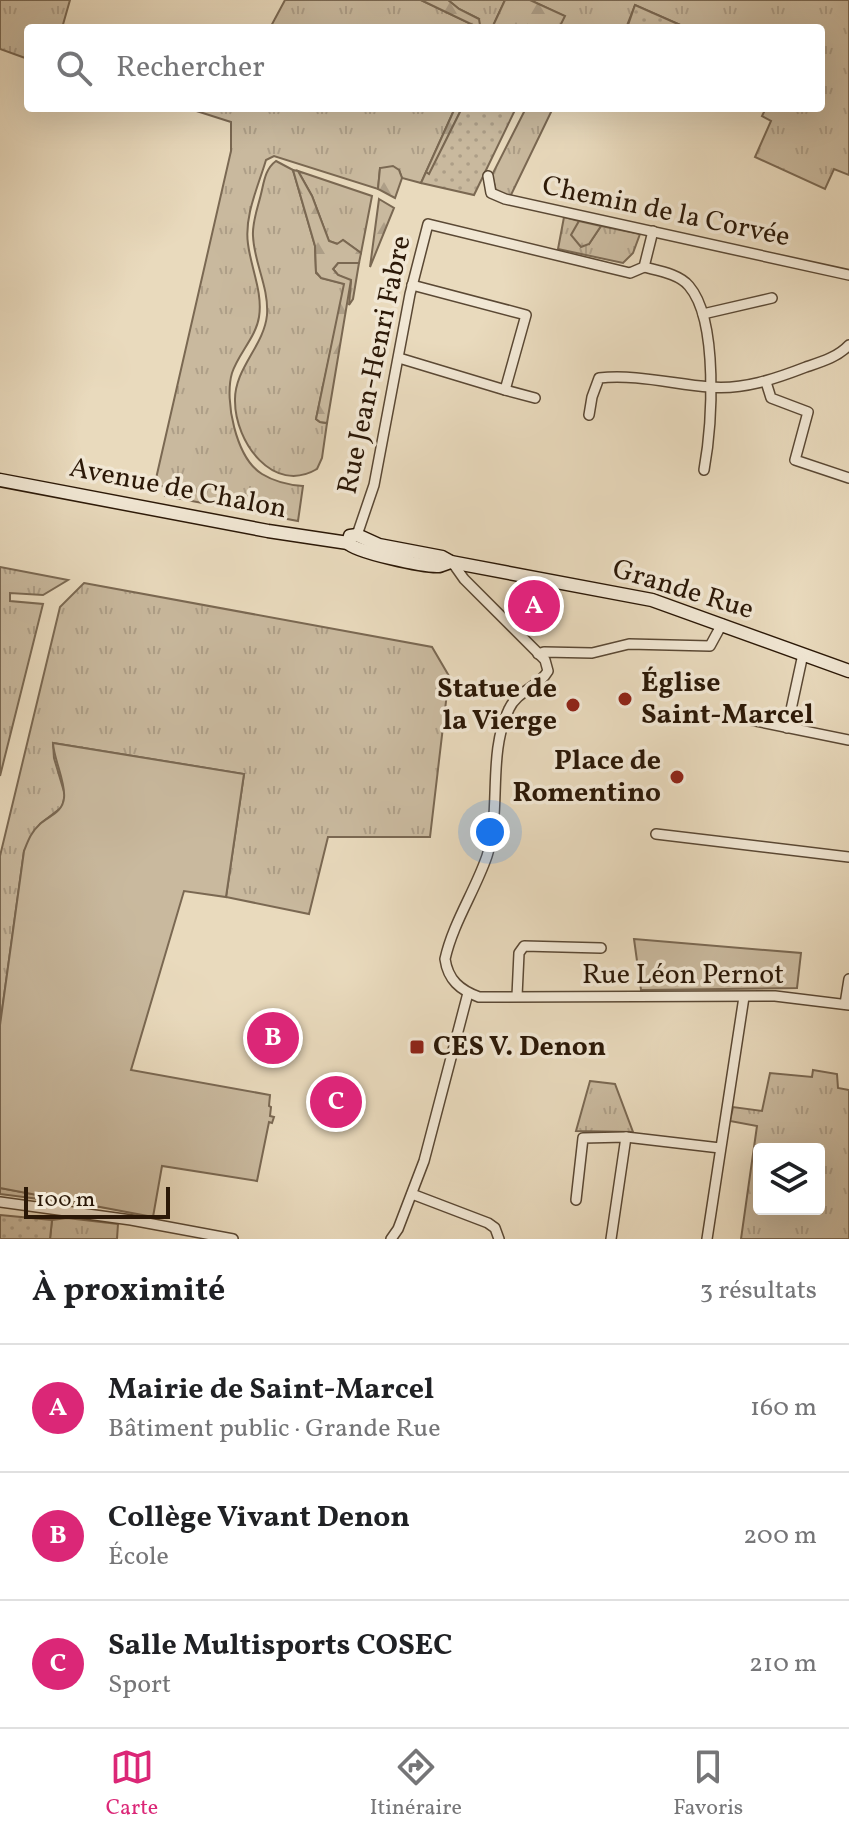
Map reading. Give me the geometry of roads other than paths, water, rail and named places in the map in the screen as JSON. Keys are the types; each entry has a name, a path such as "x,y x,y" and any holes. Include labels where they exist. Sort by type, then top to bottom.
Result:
{"main road":[{"name":"Avenue de Chalon","path":"0,480 281,533 356,541"},
{"name":"Grande Rue","path":"356,541 652,600 849,671"}],"street":[{"name":"Chemin de la Corvée","path":"488,176 491,193 505,199 849,275"},
{"name":"Rue Jean-Henri Fabre","path":"356,541 374,485 412,285 428,224 630,273 644,267"},
{"path":"653,231 644,267 674,275 689,286 703,314 712,388 711,428 704,470"},
{"path":"412,285 526,315 505,390"},
{"path":"703,314 772,298"},
{"path":"589,415 599,378 644,379 712,388 766,382 833,356 849,345"},
{"path":"399,358 535,398"},
{"path":"766,382 771,398 808,412 795,460 849,478"},
{"path":"391,1239 398,1229 424,1161 443,1095 465,991 449,975 445,959 487,855 499,747 508,709 516,698 544,678 548,671 545,660 451,562"},
{"path":"538,654 592,653 629,644 710,646 722,624"},
{"path":"787,728 803,654"},
{"path":"736,717 849,740"},
{"path":"656,834 849,857"},
{"name":"Rue Léon Pernot","path":"517,996 519,953 524,946 601,948"},
{"path":"847,1005 849,979"},
{"name":"Rue Léon Pernot","path":"465,991 479,997 786,997 847,1005"},
{"path":"707,1239 744,997"},
{"path":"576,1200 583,1138 626,1137 720,1148"},
{"path":"611,1239 626,1137"},
{"path":"412,1194 488,1223 495,1228 499,1239"},
{"path":"0,1202 131,1220 233,1239"}],"place":[{"name":"Mairie de Saint-Marcel","path":"534,606"},
{"name":"Église Saint-Marcel","path":"625,699"},
{"name":"Statue de la Vierge","path":"573,705"},
{"name":"Place de Romentino","path":"677,777"},
{"name":"Collège Vivant Denon","path":"273,1038"},
{"name":"CES V. Denon","path":"417,1047"},
{"name":"Salle Multisports COSEC","path":"336,1102"}]}
